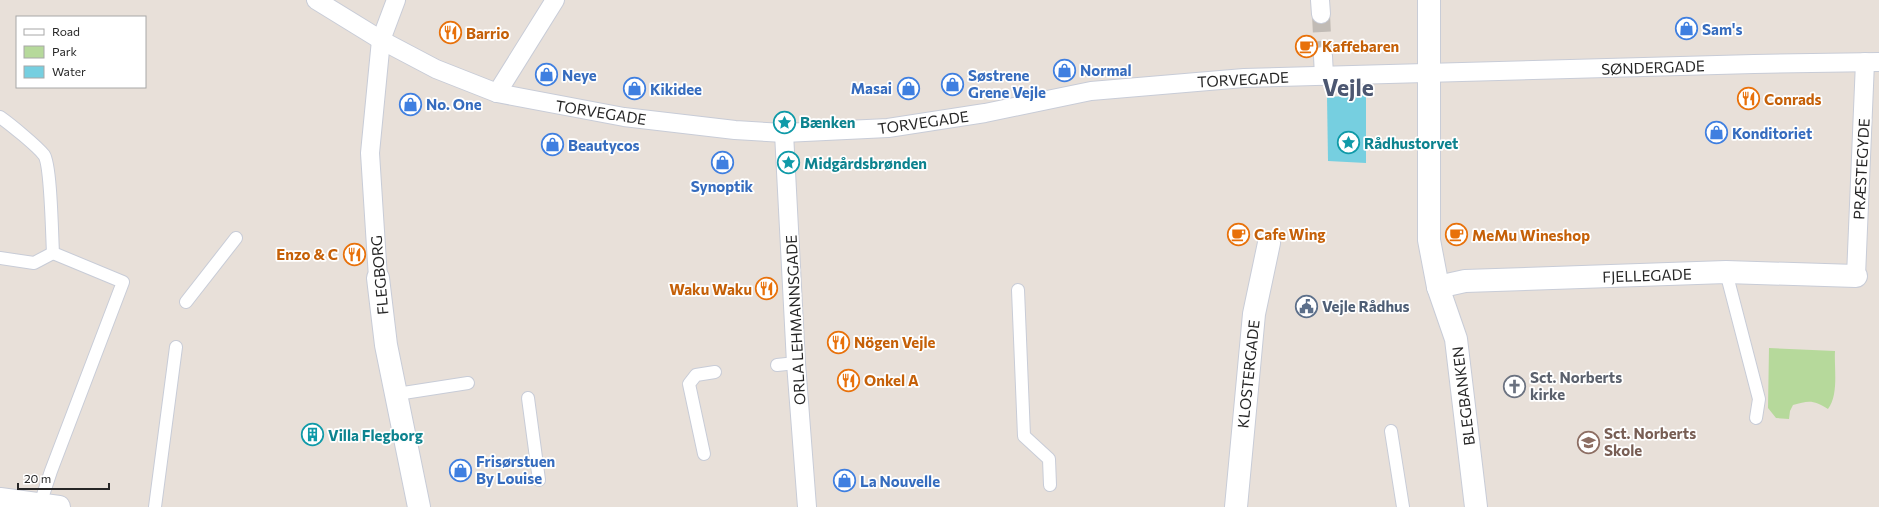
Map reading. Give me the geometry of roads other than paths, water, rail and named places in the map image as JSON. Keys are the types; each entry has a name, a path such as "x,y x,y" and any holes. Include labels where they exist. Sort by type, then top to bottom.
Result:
{"street":[{"name":"TORVEGADE","path":"316,0 381,40 436,69 498,93 624,116 734,130 784,134 888,128 985,113 1091,91 1202,80 1428,74"},
{"name":"FLEGBORG","path":"396,0 381,40 370,153 378,278 386,345 419,507"},
{"path":"498,93 554,0"},
{"path":"1429,0 1429,240 1438,288"},
{"path":"1323,56 1324,76"},
{"name":"SØNDERGADE","path":"1428,74 1746,64 1872,62"},
{"name":"PRÆSTEGYDE","path":"1860,276 1872,62"},
{"name":"ORLA LEHMANNSGADE","path":"784,134 796,363 807,507"},
{"name":"KLOSTERGADE","path":"1236,507 1254,314 1269,243"},
{"name":"FJELLEGADE","path":"1438,288 1465,281 1726,272 1860,276"},
{"name":"BLEGBANKEN","path":"1438,288 1456,340 1476,507"},
{"path":"0,498 50,506"}],"lane":[{"path":"0,116 44,156 47,167 53,253"},
{"path":"186,302 236,238"},
{"path":"0,258 34,263 53,253"},
{"path":"50,506 50,471 123,282 53,253"},
{"path":"1726,272 1759,400 1756,418"},
{"path":"1018,290 1024,436 1049,460 1050,485"},
{"path":"154,507 176,347"},
{"path":"777,365 796,363"},
{"path":"704,454 690,384 696,374 715,372"},
{"path":"397,394 468,383"},
{"path":"528,398 539,480"},
{"path":"1391,431 1404,507"}],"water":[{"path":"1366,95 1366,163 1328,161 1327,97"}],"tunnel":[{"path":"1321,14 1323,56"}],"place":[{"name":"Sam's","path":"1687,29"},
{"name":"Barrio","path":"450,33"},
{"name":"Kaffebaren","path":"1307,46"},
{"name":"Normal","path":"1065,70"},
{"name":"Neye","path":"546,75"},
{"name":"Søstrene Grene Vejle","path":"952,84"},
{"name":"Masai","path":"908,88"},
{"name":"Kikidee","path":"635,89"},
{"name":"Conrads","path":"1749,99"},
{"name":"No. One","path":"411,104"},
{"name":"Bænken","path":"784,122"},
{"name":"Konditoriet","path":"1717,133"},
{"name":"Rådhustorvet","path":"1349,143"},
{"name":"Beautycos","path":"553,145"},
{"name":"Synoptik","path":"722,163"},
{"name":"Midgårdsbrønden","path":"788,163"},
{"name":"Cafe Wing","path":"1239,234"},
{"name":"MeMu Wineshop","path":"1456,235"},
{"name":"Enzo & C","path":"354,254"},
{"name":"Waku Waku","path":"767,289"},
{"name":"Vejle Rådhus","path":"1306,306"},
{"name":"Nögen Vejle","path":"838,342"},
{"name":"Onkel A","path":"849,380"},
{"name":"Sct. Norberts kirke","path":"1515,386"},
{"name":"Villa Flegborg","path":"313,435"},
{"name":"Sct. Norberts Skole","path":"1589,442"},
{"name":"Frisørstuen By Louise","path":"460,470"},
{"name":"La Nouvelle","path":"845,481"}],"district":[{"name":"Vejle","path":"1348,87"}]}
